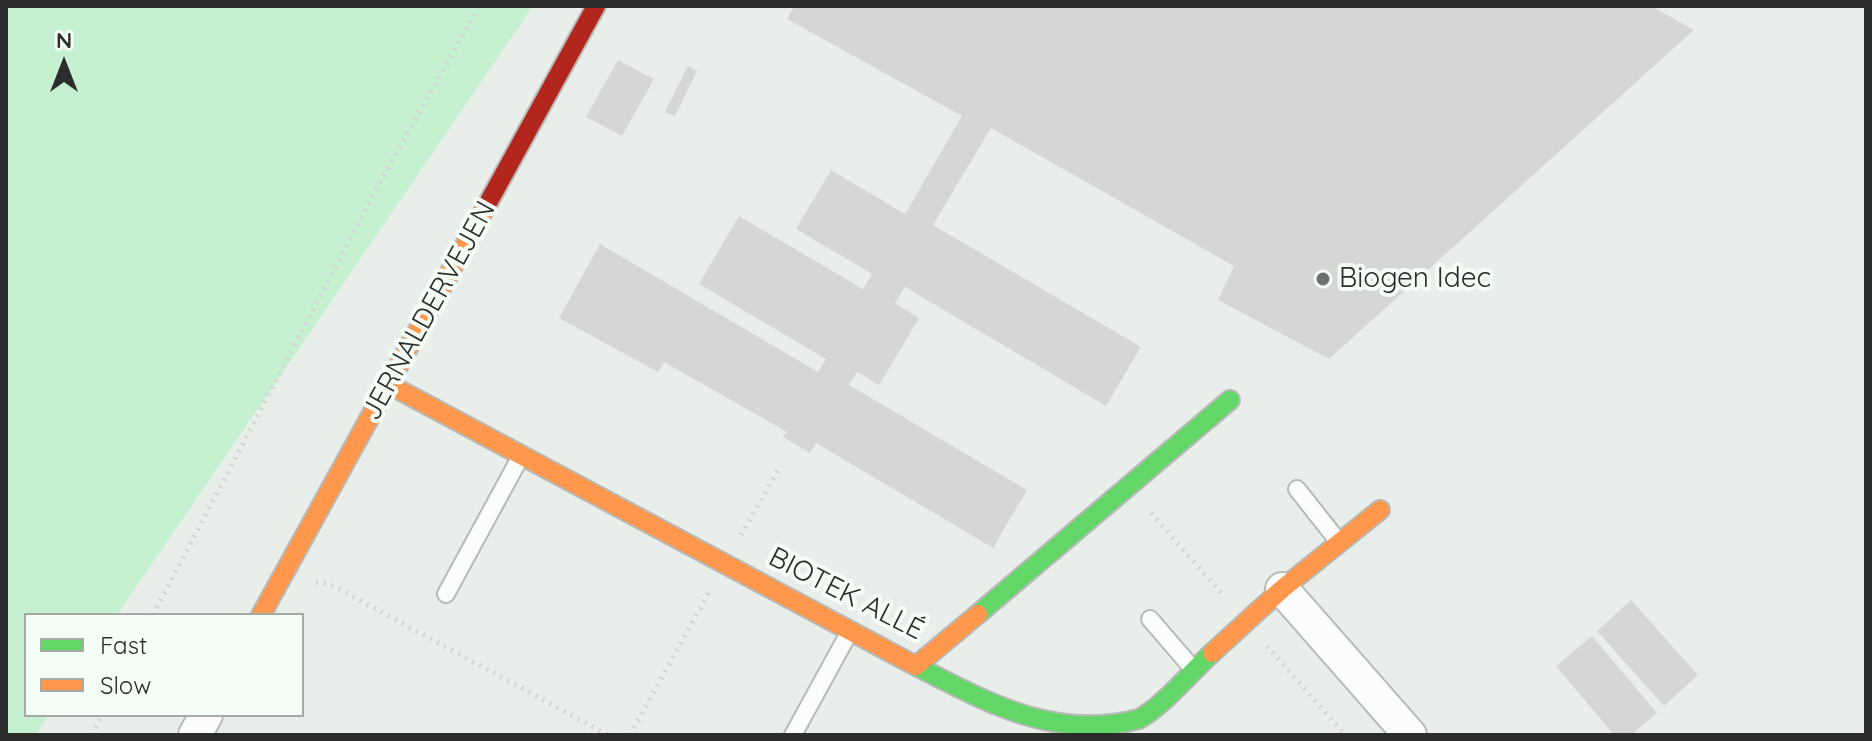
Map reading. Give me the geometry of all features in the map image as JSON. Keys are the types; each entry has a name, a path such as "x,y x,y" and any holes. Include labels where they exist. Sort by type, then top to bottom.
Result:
{"street":[{"name":"JERNALDERVEJEN","path":"262,613 596,6"},
{"name":"BIOTEK ALLÉ","path":"388,384 916,666 1230,400"},
{"path":"916,666 1037,728 1069,735 1102,731 1141,718 1282,589 1380,510"},
{"path":"1282,589 1410,735"},
{"path":"195,735 205,717"}],"lane":[{"path":"446,594 522,455"},
{"path":"1297,489 1339,543"},
{"path":"1150,619 1193,669"},
{"path":"793,735 850,630"}],"path":[{"path":"154,613 377,188 479,6"},
{"path":"630,735 780,467"},
{"path":"280,582 330,584 608,735"},
{"path":"92,735 101,717"}],"green space":[{"path":"6,6 533,6 118,613 24,613 24,717 48,717 35,735 6,735"}],"building":[{"name":"Biogen Idec","path":"794,6 1651,6 1694,30 1329,359 1218,300 1234,266 991,128 933,225 1141,347 1106,406 905,287 895,303 919,318 879,385 857,372 849,385 1027,490 993,548 816,443 810,453 783,437 787,432 664,362 658,372 559,318 600,244 818,372 826,359 699,284 739,216 863,289 872,274 796,229 831,170 905,214 962,116 787,19"},
{"path":"618,60 654,79 622,136 586,117"},
{"path":"688,66 697,71 675,116 665,112"},
{"path":"1631,600 1698,675 1664,706 1597,631"},
{"path":"1592,636 1657,713 1631,735 1614,735 1556,666"}],"traffic: fast":[{"path":"978,614 1230,400"},
{"path":"916,666 1023,715 1051,722 1109,725 1139,719 1148,713 1212,653"}],"traffic: slow":[{"path":"262,613 488,203"},
{"path":"388,384 916,666 978,614"},
{"path":"1212,653 1282,589 1380,510"}],"traffic: jam":[{"path":"488,203 596,6"}],"place":[{"name":"Biogen Idec","path":"1323,279"}]}
